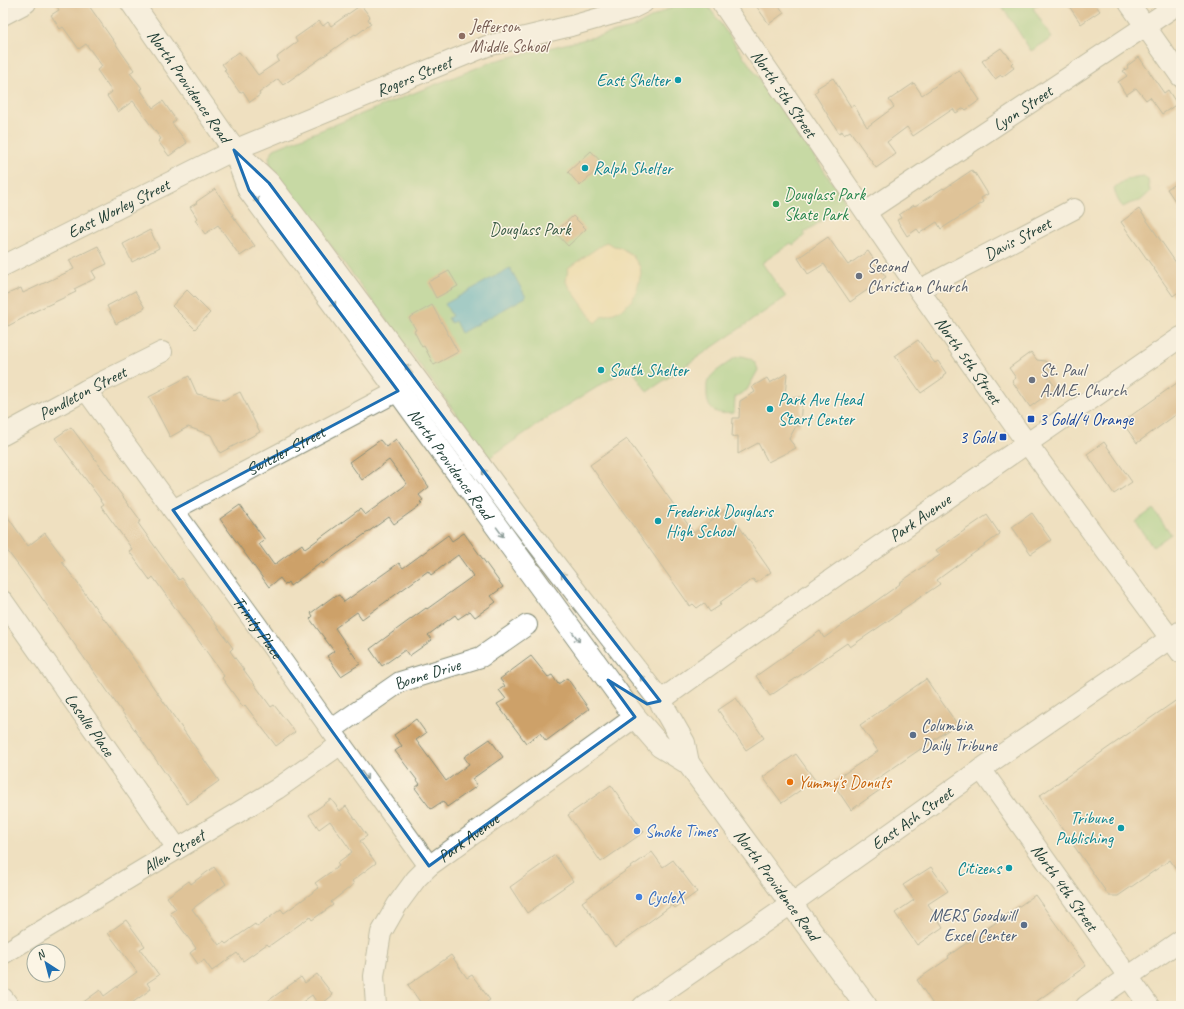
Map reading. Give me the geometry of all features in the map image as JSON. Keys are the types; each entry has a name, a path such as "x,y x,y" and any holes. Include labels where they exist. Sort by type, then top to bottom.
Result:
{"main road":[{"name":"North Providence Road","path":"132,3 234,150 274,189 520,520 660,701 686,753 791,904 866,1006"},
{"name":"North Providence Road","path":"234,150 249,190 398,391 635,717 660,746 686,753"},
{"path":"590,655 630,693 648,704 660,701"}],"street":[{"path":"3,15 26,3"},
{"name":"Rogers Street","path":"234,150 487,46 571,26 631,9 643,3"},
{"name":"North 5th Street","path":"722,3 919,290 1028,444 1094,535 1178,641"},
{"path":"1129,3 1181,77"},
{"name":"Lyon Street","path":"866,212 1180,3"},
{"name":"East Worley Street","path":"3,266 234,150"},
{"name":"Davis Street","path":"919,290 1074,209"},
{"name":"Park Avenue","path":"660,701 802,599 1181,337"},
{"name":"Pendleton Street","path":"3,435 86,390 162,352"},
{"name":"Trinity Place","path":"86,390 429,866"},
{"name":"Switzler Street","path":"173,510 398,391"},
{"name":"Lasalle Place","path":"3,601 177,848"},
{"name":"Boone Drive","path":"336,737 400,682 481,657 526,625"},
{"name":"East Ash Street","path":"643,1006 791,904 981,769 1178,641"},
{"name":"Park Avenue","path":"376,1006 374,976 381,933 396,905 416,879 429,866 635,717"},
{"name":"Allen Street","path":"3,954 277,789 336,737"},
{"name":"North 4th Street","path":"981,769 1149,1006"},
{"path":"1086,1006 1181,940"},
{"path":"3,998 8,1006"}],"highlighted area":[{"path":"234,150 269,183 520,520 660,701 647,704 608,680 635,717 429,866 173,510 398,391 249,190"}],"green space":[{"name":"Douglass Park","path":"679,3 706,3 847,203 804,233 805,235 793,245 791,243 762,263 786,297 647,392 634,372 620,373 544,420 489,458 353,274 270,165 269,157 274,149 494,61 632,28"},
{"path":"1000,3 1040,3 1033,8 1052,38 1031,51"},
{"path":"1144,176 1148,180 1150,192 1140,201 1123,207 1117,199 1114,188 1128,179"},
{"path":"741,356 752,360 756,364 758,370 747,390 735,397 734,413 718,413 709,405 707,386 708,381 720,368 733,359"},
{"path":"1153,509 1171,534 1153,547 1135,522"}],"sand":[{"path":"606,242 620,247 632,255 640,267 641,273 636,293 632,300 622,309 602,316 595,323 566,282 568,268"}],"water":[{"path":"510,268 526,297 461,333 455,321 451,323 448,318 452,316 445,304"}],"building":[{"path":"55,3 87,3 134,70 130,73 142,88 140,89 153,108 163,101 176,120 172,123 187,143 169,156 158,141 161,139 133,101 118,112 107,96 112,92 97,70 102,66 86,44 79,49 63,27 60,29 51,15 59,10"},
{"path":"754,3 777,3 784,13 769,24"},
{"path":"1067,3 1094,3 1100,11 1081,24"},
{"path":"361,5 370,17 368,19 371,24 283,85 278,79 259,93 260,95 250,102 243,91 240,93 224,70 226,69 222,64 239,52 243,57 244,56 258,75 279,61 277,57 297,42 295,38 319,21 323,26 328,22 331,26"},
{"path":"1001,48 1013,62 1011,64 1014,68 1002,77 1001,75 995,79 982,61"},
{"path":"1139,57 1164,93 1168,90 1177,104 1162,114 1150,97 1146,100 1136,88 1126,95 1118,82 1127,76 1123,71 1128,68 1127,66"},
{"path":"959,70 980,100 966,110 964,108 956,113 953,109 913,136 907,127 887,142 896,154 876,168 850,131 844,135 842,131 839,133 814,93 818,90 817,88 833,78 851,107 854,105 867,127 894,107 889,100 914,83 922,95"},
{"name":"Ralph Shelter","path":"591,151 603,164 580,186 568,172"},
{"path":"972,170 988,194 981,198 983,202 941,229 937,222 920,233 917,229 907,236 897,220 901,218 899,215 943,188 944,189"},
{"path":"1181,180 1181,210 1167,189"},
{"path":"215,189 255,246 240,256 218,225 205,234 195,220 197,218 190,207"},
{"path":"1139,209 1181,270 1181,290 1173,296 1121,222"},
{"path":"573,216 586,229 568,246 555,232"},
{"path":"150,230 159,248 132,262 123,244"},
{"path":"828,237 848,265 868,251 886,277 850,302 824,264 808,274 798,258"},
{"path":"98,246 107,264 92,271 96,278 74,289 76,292 27,315 8,326 3,316 3,296 21,288 23,293 74,269 69,260"},
{"path":"449,271 458,286 436,298 428,282"},
{"path":"187,290 210,313 195,329 172,306"},
{"path":"135,291 145,308 116,324 107,306"},
{"path":"432,305 458,352 434,365 424,346 422,347 414,331 416,330 409,318"},
{"path":"918,340 934,362 935,363 938,361 946,373 943,375 944,377 921,393 895,356"},
{"name":"St. Paul A.M.E. Church","path":"1031,352 1037,360 1045,361 1048,364 1049,369 1047,375 1056,388 1030,407 1012,381 1016,378 1009,368"},
{"name":"Park Ave Head Start Center","path":"787,373 785,397 802,397 800,426 796,426 789,439 796,448 768,462 758,443 738,454 738,436 732,437 733,418 739,418 740,401 755,392 752,387 767,378 770,383"},
{"path":"189,376 197,394 224,400 240,392 260,432 220,453 211,435 188,427 170,437 149,397"},
{"path":"1181,380 1181,411 1137,443 1122,422"},
{"path":"71,427 141,521 138,523 179,580 182,578 233,648 230,651 271,707 274,705 295,732 276,746 245,705 243,707 222,678 224,676 153,577 150,580 129,551 132,549 101,506 104,504 55,438"},
{"path":"396,439 429,487 419,495 423,500 420,502 422,504 394,524 389,517 323,564 322,562 290,586 288,582 285,585 280,578 269,587 220,519 240,505 265,540 259,544 274,565 302,544 305,549 360,509 365,515 407,484 389,460 362,480 349,462 380,440 386,447"},
{"name":"Frederick Douglass High School","path":"627,439 694,533 727,509 771,572 756,583 753,579 719,603 721,605 710,612 704,603 697,608 693,604 690,606 590,465"},
{"path":"1104,442 1132,482 1114,494 1087,454"},
{"path":"3,510 28,546 45,533 65,560 62,562 106,622 107,621 219,781 187,804 3,545"},
{"path":"1032,513 1051,540 1031,554 1012,527"},
{"path":"987,515 1000,534 937,580 940,584 900,611 901,612 850,647 847,643 770,696 756,676 820,631 824,638 940,555 936,550"},
{"path":"464,533 503,587 491,596 496,602 475,617 470,611 458,619 455,615 428,635 432,640 409,656 405,650 382,666 370,649 473,576 458,555 431,575 428,571 362,619 357,612 335,628 360,664 341,676 327,656 334,651 310,619 313,616 311,613 334,596 339,595 344,602 399,563 403,568 448,535 452,541"},
{"path":"531,656 548,677 552,675 558,684 567,678 589,709 546,741 540,733 526,743 497,704 506,699 499,690 505,686 500,679"},
{"path":"926,679 957,724 874,781 880,790 851,810 832,782 878,751 860,725"},
{"name":"Tribune Publishing","path":"1181,697 1181,876 1170,860 1118,896 1109,896 1039,796"},
{"path":"736,698 764,738 746,750 718,710"},
{"path":"416,719 426,733 416,740 446,781 469,764 464,757 490,739 503,757 472,779 477,786 447,807 443,801 431,809 415,788 420,784 395,751 402,746 394,735"},
{"path":"796,754 815,780 782,803 763,777"},
{"path":"611,785 644,832 601,862 568,815"},
{"path":"331,799 340,811 346,806 367,836 360,841 376,863 352,881 354,884 331,902 333,905 312,920 310,917 269,946 267,944 243,961 237,953 212,971 204,960 198,964 190,953 196,948 170,913 176,909 167,897 189,881 191,884 214,867 226,884 192,909 219,945 224,942 226,944 255,924 257,927 281,909 284,913 319,888 315,883 339,866 337,863 352,852 330,821 319,829 309,815"},
{"name":"CycleX","path":"652,852 663,867 673,860 697,892 675,908 672,905 615,947 582,902"},
{"path":"555,855 573,881 527,913 510,887"},
{"path":"931,867 948,891 928,904 943,927 917,945 895,913 914,900 903,885"},
{"name":"MERS Goodwill Excel Center","path":"1035,895 1086,966 1030,1006 934,1006 917,980 949,958 948,956"},
{"path":"126,920 145,946 140,949 159,975 147,983 151,989 128,1006 78,1006 100,990 104,996 137,972 108,933"},
{"path":"451,955 467,978 472,975 490,1000 481,1006 423,1006 408,985"},
{"path":"317,974 333,995 319,1006 312,995 297,1006 261,1006 301,977 305,983"}],"place":[{"name":"Jefferson Middle School","path":"462,36"},
{"name":"East Shelter","path":"678,80"},
{"name":"Ralph Shelter","path":"585,168"},
{"name":"Douglass Park Skate Park","path":"776,204"},
{"name":"Second Christian Church","path":"859,276"},
{"name":"South Shelter","path":"601,370"},
{"name":"St. Paul A.M.E. Church","path":"1032,380"},
{"name":"Park Ave Head Start Center","path":"770,409"},
{"name":"3 Gold/4 Orange","path":"1031,419"},
{"name":"3 Gold","path":"1003,437"},
{"name":"Frederick Douglass High School","path":"658,521"},
{"name":"Columbia Daily Tribune","path":"913,735"},
{"name":"Yummy's Donuts","path":"790,782"},
{"name":"Tribune Publishing","path":"1121,828"},
{"name":"Smoke Times","path":"637,831"},
{"name":"Citizens","path":"1009,868"},
{"name":"CycleX","path":"639,897"},
{"name":"MERS Goodwill Excel Center","path":"1024,925"}]}
